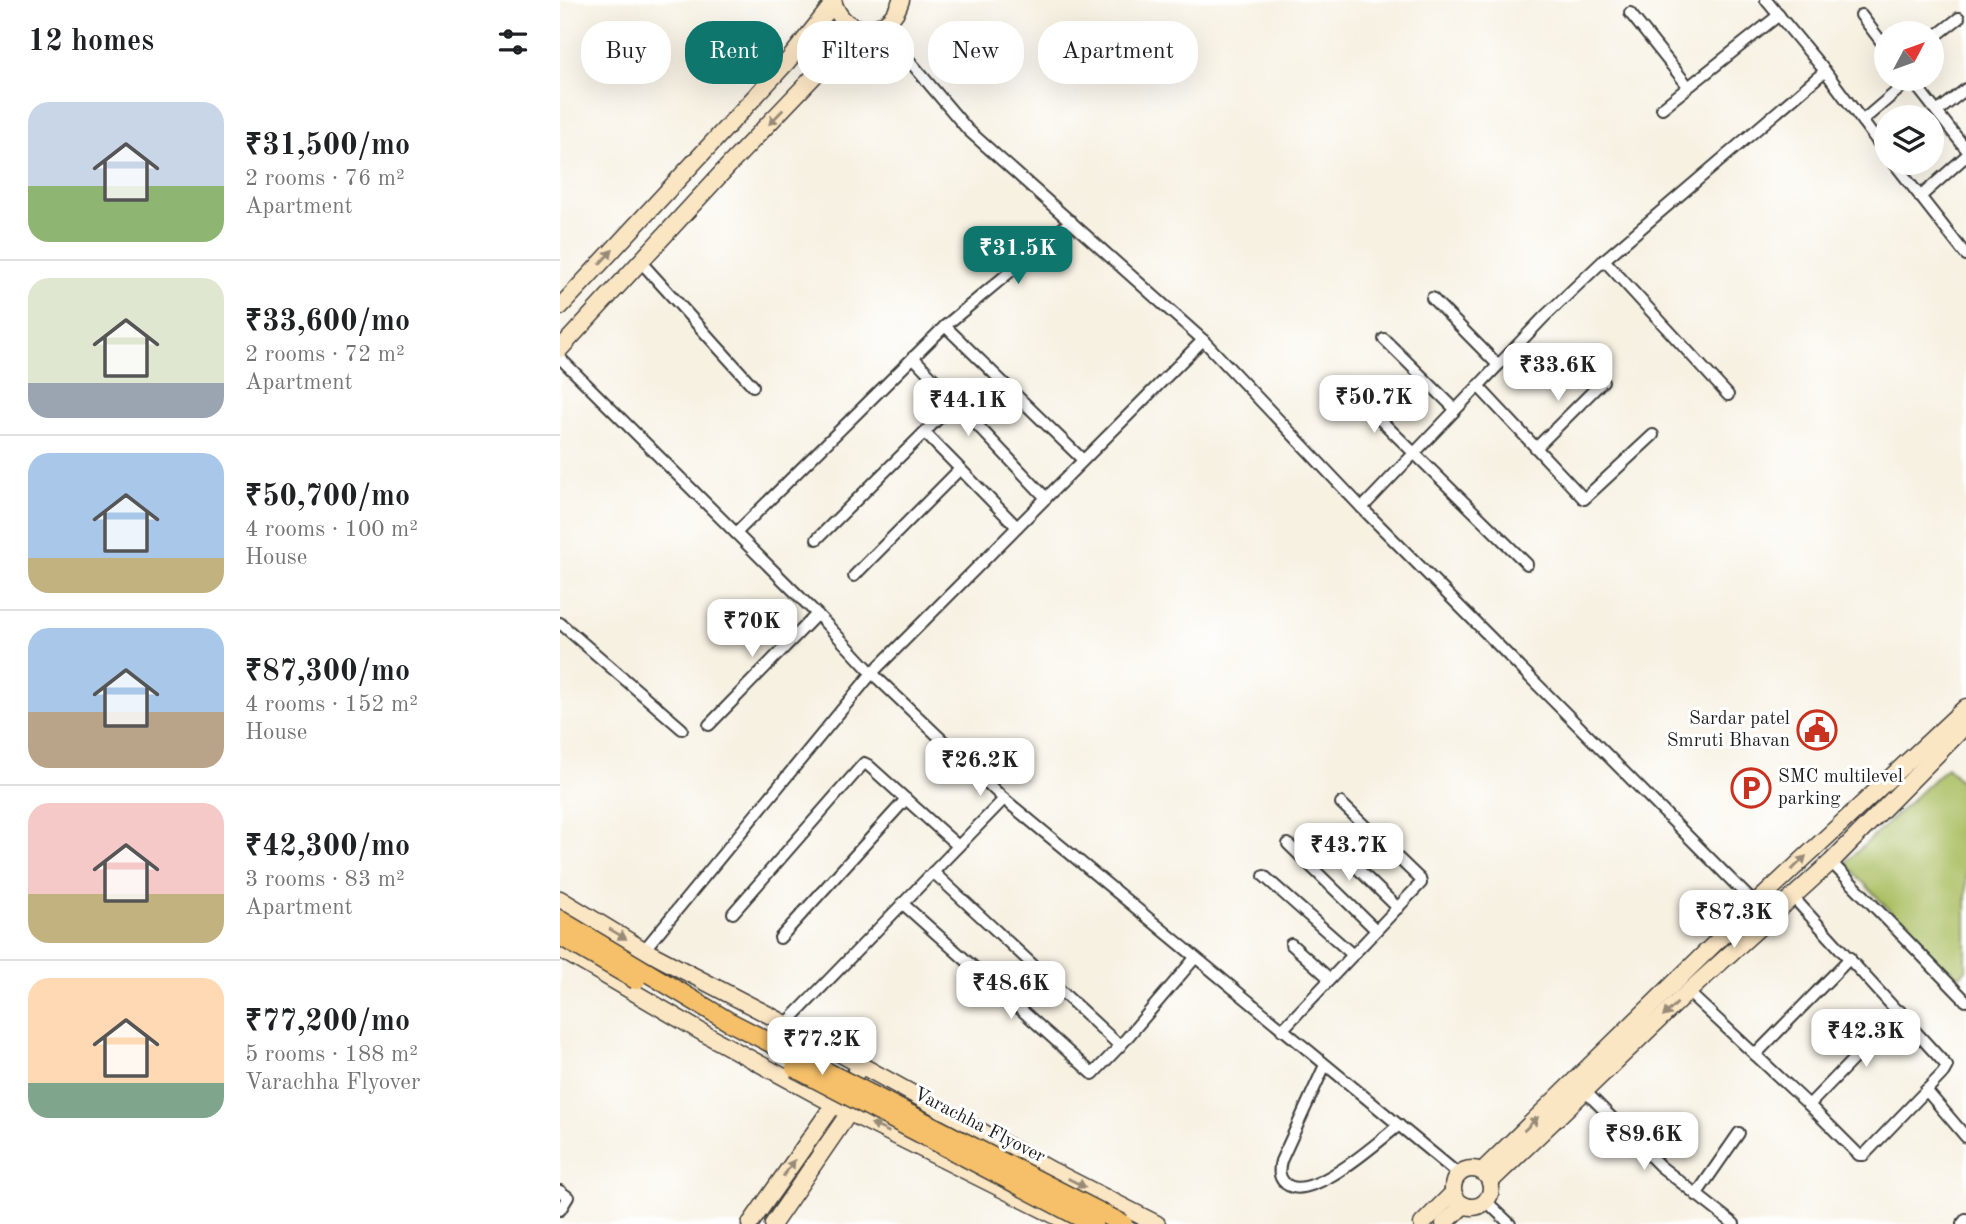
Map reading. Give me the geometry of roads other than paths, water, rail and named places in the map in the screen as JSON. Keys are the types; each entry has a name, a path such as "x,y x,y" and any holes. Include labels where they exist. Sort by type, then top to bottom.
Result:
{"main road":[{"name":"Varachha Flyover","path":"560,920 728,1021 1123,1224"},
{"name":"Varachha Flyover","path":"560,937 749,1044 1093,1224"}],"street":[{"path":"890,21 901,0"},
{"path":"1766,0 1825,71 1874,137"},
{"path":"560,307 787,62 833,2 845,21"},
{"path":"1630,13 1688,86"},
{"path":"1662,108 1779,15"},
{"path":"1861,15 1874,32"},
{"path":"1944,30 1959,18"},
{"path":"914,66 968,130 1203,340 1362,508 1769,918"},
{"path":"1362,508 1455,409 1604,260 1825,71"},
{"path":"560,349 807,84"},
{"path":"1944,106 1966,89"},
{"path":"1862,121 1897,91"},
{"path":"1920,91 1931,105"},
{"path":"1944,121 1966,149"},
{"path":"1920,197 1966,156"},
{"path":"1903,175 1966,255"},
{"path":"736,533 945,326 1071,221"},
{"path":"1604,260 1728,394"},
{"path":"640,261 752,386"},
{"path":"1432,298 1498,365"},
{"path":"945,326 1083,460"},
{"path":"1384,339 1455,409"},
{"path":"644,950 872,673 1203,340"},
{"path":"913,357 1046,498"},
{"path":"560,358 817,614 872,673 1004,799 1458,1174"},
{"path":"1536,448 1603,381"},
{"path":"1478,386 1585,499 1653,435"},
{"path":"1356,395 1527,564"},
{"path":"817,539 955,402"},
{"path":"925,433 1017,527"},
{"path":"854,576 960,469"},
{"path":"709,725 817,614"},
{"path":"560,624 682,729"},
{"path":"1486,1176 1755,904 1966,707"},
{"path":"1486,1176 1585,1091 1830,862 1966,725"},
{"path":"733,913 864,763 958,846"},
{"path":"780,938 905,799"},
{"path":"786,1024 1004,799"},
{"path":"1282,1030 1421,881 1341,803"},
{"path":"1323,835 1398,908"},
{"path":"1287,844 1377,930"},
{"path":"1830,862 1966,1001"},
{"path":"933,872 1120,1046"},
{"path":"1264,876 1353,955"},
{"path":"1688,992 1862,1156 1947,1066 1900,1011 1792,896"},
{"path":"560,899 644,950 786,1024 1053,1171 1157,1224"},
{"path":"902,903 1093,1074 1195,958"},
{"path":"560,937 578,909"},
{"path":"1291,944 1331,979"},
{"path":"560,949 705,1034 850,1113 1072,1224"},
{"path":"1755,1055 1850,958"},
{"path":"1809,1105 1900,1011"},
{"path":"1325,1065 1281,1161 1280,1178 1288,1187 1298,1189 1336,1173 1399,1125"},
{"path":"750,1224 834,1104 868,1069"},
{"path":"773,1224 850,1113 868,1069"},
{"path":"1926,1090 1966,1137"},
{"path":"1585,1091 1660,1166 1734,1224"},
{"path":"1696,1195 1739,1133"},
{"path":"1469,1168 1486,1176 1490,1193 1486,1201 1475,1207 1458,1199 1452,1184 1458,1174 1469,1168"},
{"path":"560,1191 568,1197 560,1210"},
{"path":"1422,1224 1458,1199"},
{"path":"1444,1224 1458,1199"},
{"path":"1486,1201 1510,1224"},
{"path":"1962,1224 1966,1219"}],"place":[{"name":"Sardar patel Smruti Bhavan","path":"1817,730"},
{"name":"SMC multilevel parking","path":"1751,788"}]}
